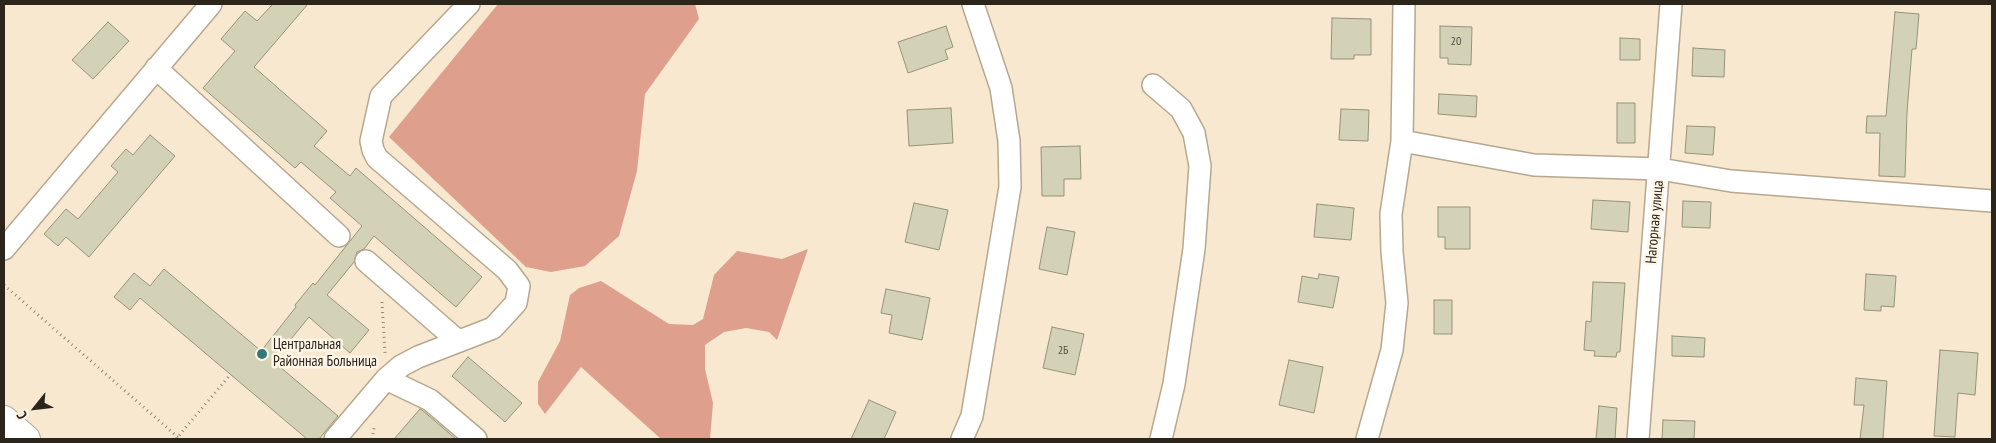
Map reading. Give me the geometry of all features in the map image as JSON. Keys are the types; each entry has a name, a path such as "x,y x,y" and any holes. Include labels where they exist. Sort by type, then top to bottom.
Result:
{"main road":[{"path":"4,420 26,439"}],"street":[{"path":"335,439 386,379 400,366 418,357 493,328 516,303 519,286 507,270 377,158 371,141 381,96 469,4"},
{"path":"962,439 972,416 1010,187 1009,141 1001,88 973,4"},
{"path":"1368,439 1392,350 1397,303 1392,252 1391,214 1402,141 1404,4"},
{"name":"Нагорная улица","path":"1638,439 1671,4"},
{"path":"4,249 156,68 201,7"},
{"path":"156,68 339,236"},
{"path":"1153,84 1181,110 1194,133 1200,166 1190,278 1174,384 1161,439"},
{"path":"1402,141 1534,165 1660,168 1731,181 1992,201"},
{"path":"373,267 458,341"},
{"path":"386,379 430,400 476,439"}],"path":[{"path":"373,267 386,379"},
{"path":"4,285 178,439 230,375"}],"shaded area":[{"path":"498,4 695,4 699,19 645,94 637,171 619,236 585,266 551,272 526,267 389,137"},
{"path":"808,249 777,340 769,332 746,328 724,332 705,345 705,369 713,403 710,439 661,439 581,367 545,414 538,404 538,382 560,341 570,295 579,288 601,281 669,324 693,325 703,319 714,275 737,251 782,259"}],"building":[{"path":"273,4 308,4 254,67 327,131 314,146 350,176 356,168 482,277 456,307 374,236 364,249 357,252 354,262 327,295 369,330 350,353 309,317 273,361 338,416 319,439 307,439 140,298 130,310 114,297 134,273 150,286 164,269 261,351 296,307 295,305 313,283 315,285 362,226 330,198 336,192 301,162 295,168 203,88 235,51 221,39 245,11 257,21"},
{"path":"1895,12 1919,14 1916,49 1912,49 1907,112 1905,177 1879,176 1880,133 1866,133 1867,116 1886,116"},
{"path":"1332,18 1371,19 1371,55 1354,55 1354,59 1331,59"},
{"path":"108,22 129,41 93,79 72,60"},
{"path":"946,26 953,47 945,50 948,59 908,73 898,42"},
{"path":"1440,26 1472,27 1471,65 1448,64 1448,58 1440,58"},
{"path":"1620,38 1640,39 1640,60 1620,60"},
{"path":"1693,48 1725,50 1724,77 1692,76"},
{"path":"1439,94 1477,96 1476,117 1438,114"},
{"path":"1617,103 1635,103 1635,143 1617,143"},
{"path":"951,108 953,143 909,146 907,110"},
{"path":"1341,109 1369,110 1368,141 1339,140"},
{"path":"1687,126 1715,127 1713,155 1685,153"},
{"path":"150,135 175,156 89,257 66,237 58,246 44,234 66,209 78,219 118,172 111,166 126,149 133,155"},
{"path":"1080,146 1081,179 1064,179 1064,196 1042,196 1041,147"},
{"path":"1593,200 1630,202 1628,232 1591,229"},
{"path":"1683,201 1711,202 1710,228 1682,227"},
{"path":"914,203 948,210 939,250 905,242"},
{"path":"1317,204 1354,208 1351,240 1314,237"},
{"path":"1438,207 1470,207 1470,249 1445,249 1445,237 1438,237"},
{"path":"1047,227 1075,232 1067,275 1039,269"},
{"path":"1319,274 1339,277 1333,308 1298,302 1302,276 1318,279"},
{"path":"1866,274 1896,276 1894,307 1881,306 1881,311 1864,310"},
{"path":"1593,282 1625,283 1620,352 1617,352 1616,357 1594,356 1595,351 1584,350 1586,321 1591,322"},
{"path":"886,289 930,298 922,340 889,333 892,315 881,313"},
{"path":"1434,300 1452,300 1452,334 1434,334"},
{"path":"1052,327 1084,334 1075,375 1043,368"},
{"path":"1672,336 1705,338 1704,357 1672,356"},
{"path":"1940,350 1978,353 1975,395 1958,393 1955,437 1934,436"},
{"path":"468,357 522,403 505,422 452,376"},
{"path":"1289,360 1323,367 1314,413 1279,405"},
{"path":"1856,378 1887,381 1883,439 1860,439 1864,405 1854,405"},
{"path":"869,400 896,412 884,439 851,439"},
{"path":"1599,406 1617,408 1615,439 1596,439"},
{"path":"420,409 422,410 456,439 394,439"},
{"path":"1663,420 1695,421 1694,439 1662,439"}],"place":[{"name":"Центральная Районная Больница","path":"262,354"}]}
